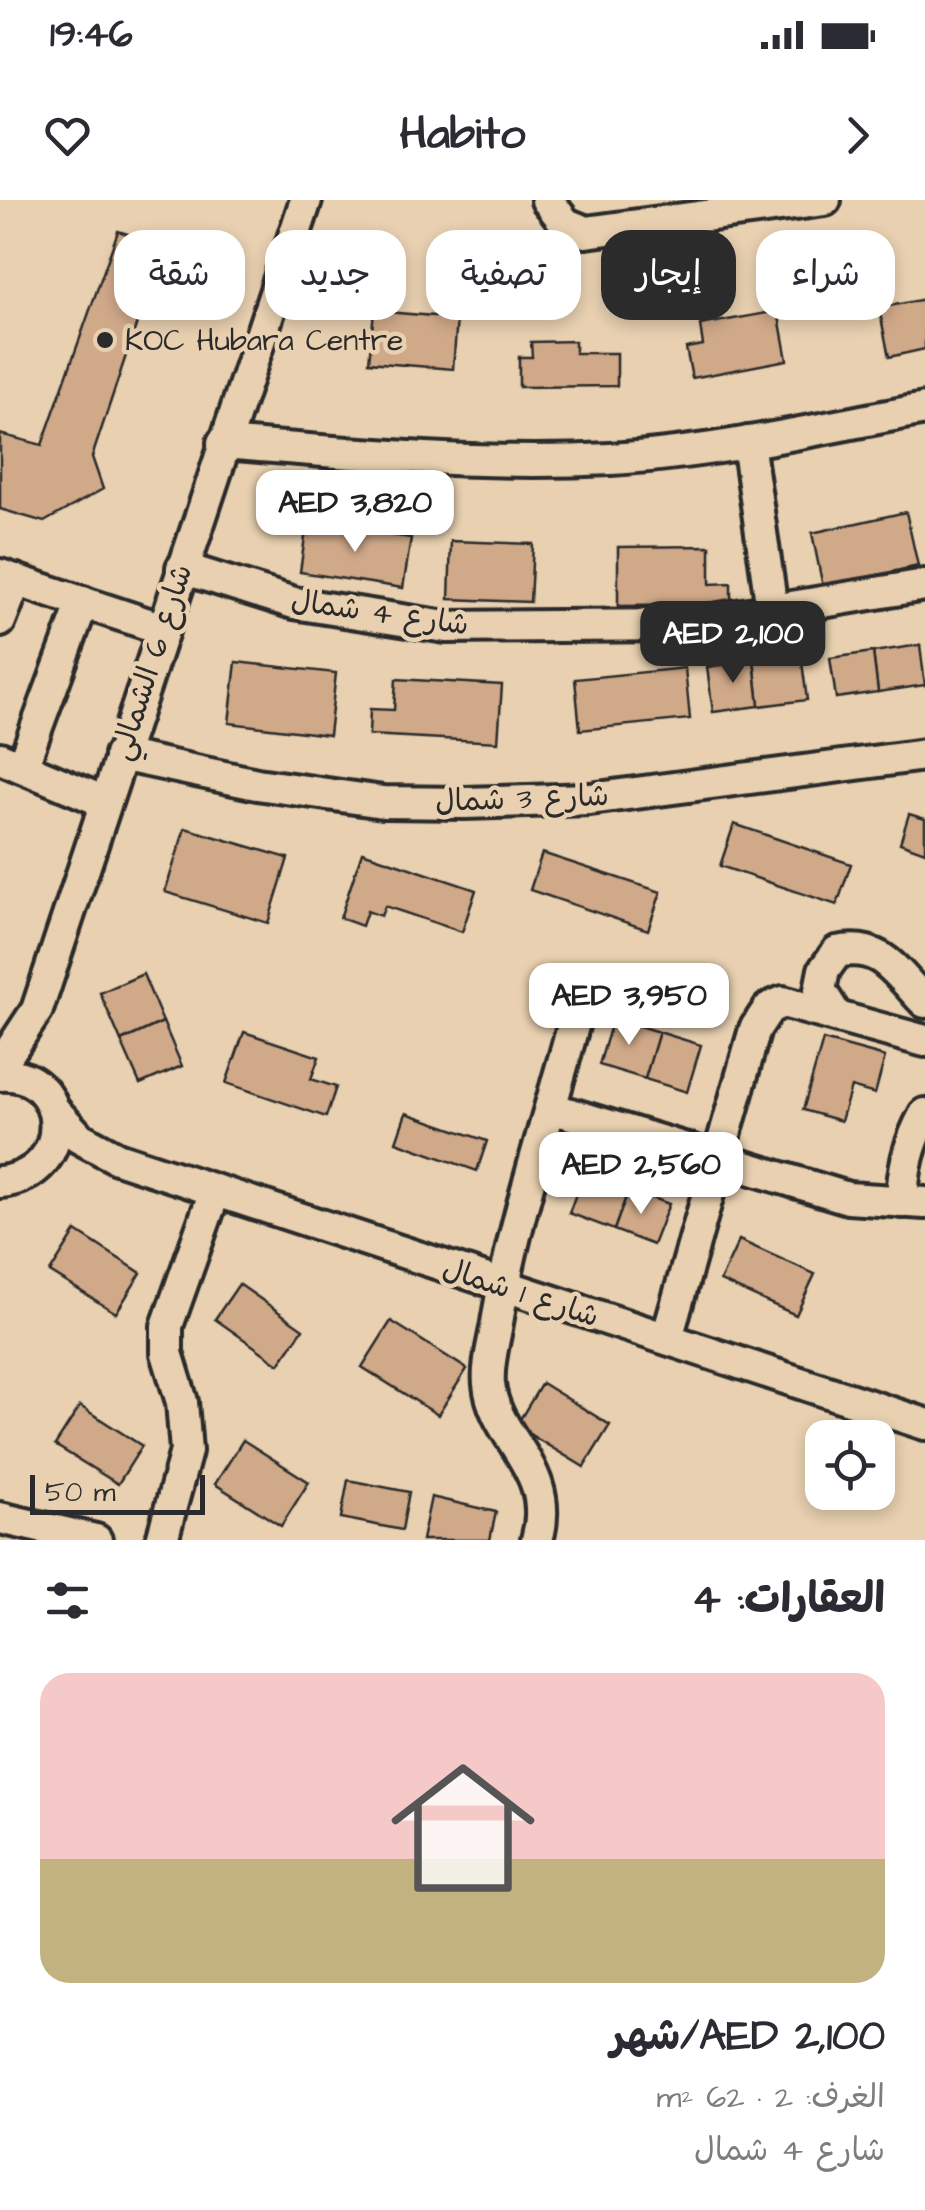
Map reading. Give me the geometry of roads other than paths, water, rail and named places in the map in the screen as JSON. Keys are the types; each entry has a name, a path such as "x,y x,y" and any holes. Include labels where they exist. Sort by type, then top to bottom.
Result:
{"street":[{"name":"شارع 6 الشمالي","path":"0,1066 37,1010 306,200"},
{"path":"546,200 566,224 586,232 825,200"},
{"path":"223,443 430,458 610,459 712,449 925,410"},
{"path":"748,442 772,609"},
{"name":"شارع 4 شمال","path":"182,568 294,603 446,627 683,624 925,585"},
{"path":"0,621 8,577 162,629"},
{"path":"83,602 11,762 105,802"},
{"name":"شارع 3 شمال","path":"120,756 256,784 383,802 465,803 590,799 925,755"},
{"path":"835,1014 820,990 824,970 837,952 859,947 878,954 925,1002"},
{"path":"666,1338 755,1029 770,1008 784,1002 925,1041"},
{"name":"شارع 6 الشمالي","path":"37,1010 37,1057 55,1142 48,1158"},
{"path":"537,1540 541,1508 538,1488 495,1406 489,1383 503,1287 573,1026"},
{"path":"0,1075 27,1080 48,1101"},
{"name":"شارع 1 شمال","path":"48,1101 80,1138 117,1158 925,1424"},
{"path":"551,1108 718,1162 848,1198 914,1202 903,1172 912,1138 925,1114"},
{"path":"6,1186 48,1158"},
{"name":"شارع 1 شمال","path":"48,1158 117,1158"},
{"path":"162,1540 186,1450 182,1402 167,1353 167,1326 215,1191"},
{"path":"0,1518 96,1540"}],"place":[{"name":"KOC Hubara Centre","path":"105,340"}]}
